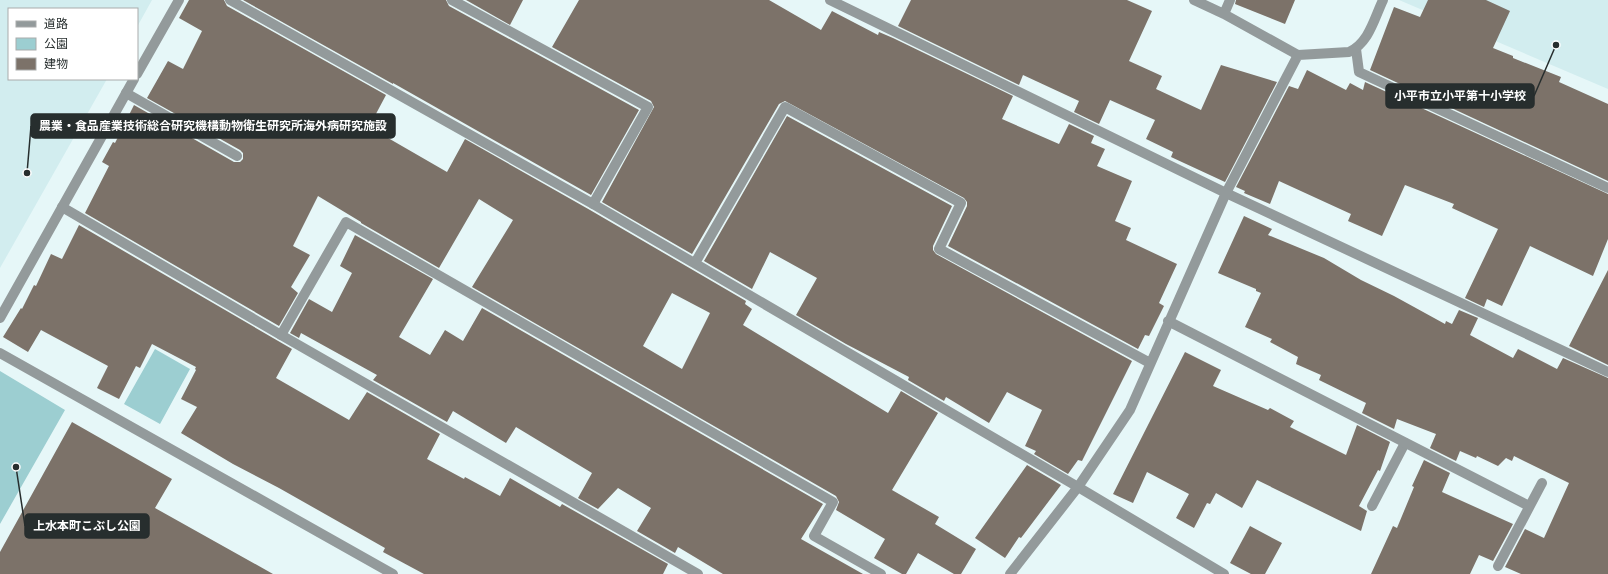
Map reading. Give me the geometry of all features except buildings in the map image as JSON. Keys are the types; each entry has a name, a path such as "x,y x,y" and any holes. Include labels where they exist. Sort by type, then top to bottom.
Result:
{"street":[{"path":"138,72 179,0"},
{"path":"230,0 593,204 1224,574"},
{"path":"452,0 648,106 593,204"},
{"path":"830,0 1226,193 1608,372"},
{"path":"1194,0 1224,14 1298,54 1349,52 1356,49 1365,39 1383,0"},
{"path":"1224,14 1230,0"},
{"path":"1356,49 1358,72 1608,188"},
{"path":"1010,574 1078,487 1130,410 1168,321 1226,193 1298,54"},
{"path":"0,318 133,80"},
{"path":"126,93 237,156"},
{"path":"695,263 785,107 961,203 939,249 1150,363"},
{"path":"62,207 281,335 698,574"},
{"path":"281,335 346,222 833,502 814,536 881,574"},
{"path":"1168,321 1529,506"},
{"path":"0,353 393,574"},
{"path":"1372,506 1405,443"},
{"path":"1498,566 1542,483"}],"shaded area":[{"path":"0,0 152,0 138,25 138,8 8,8 8,80 106,80 0,268"},
{"path":"1399,0 1608,0 1608,89"}],"green space":[{"path":"155,349 190,369 160,424 124,404"},
{"path":"0,371 65,410 0,524"}],"place":[{"name":"小平市立小平第十小学校","path":"1556,45"},
{"name":"農業・食品産業技術総合研究機構動物衛生研究所海外病研究施設","path":"27,173"},
{"name":"上水本町こぶし公園","path":"16,467"}]}
